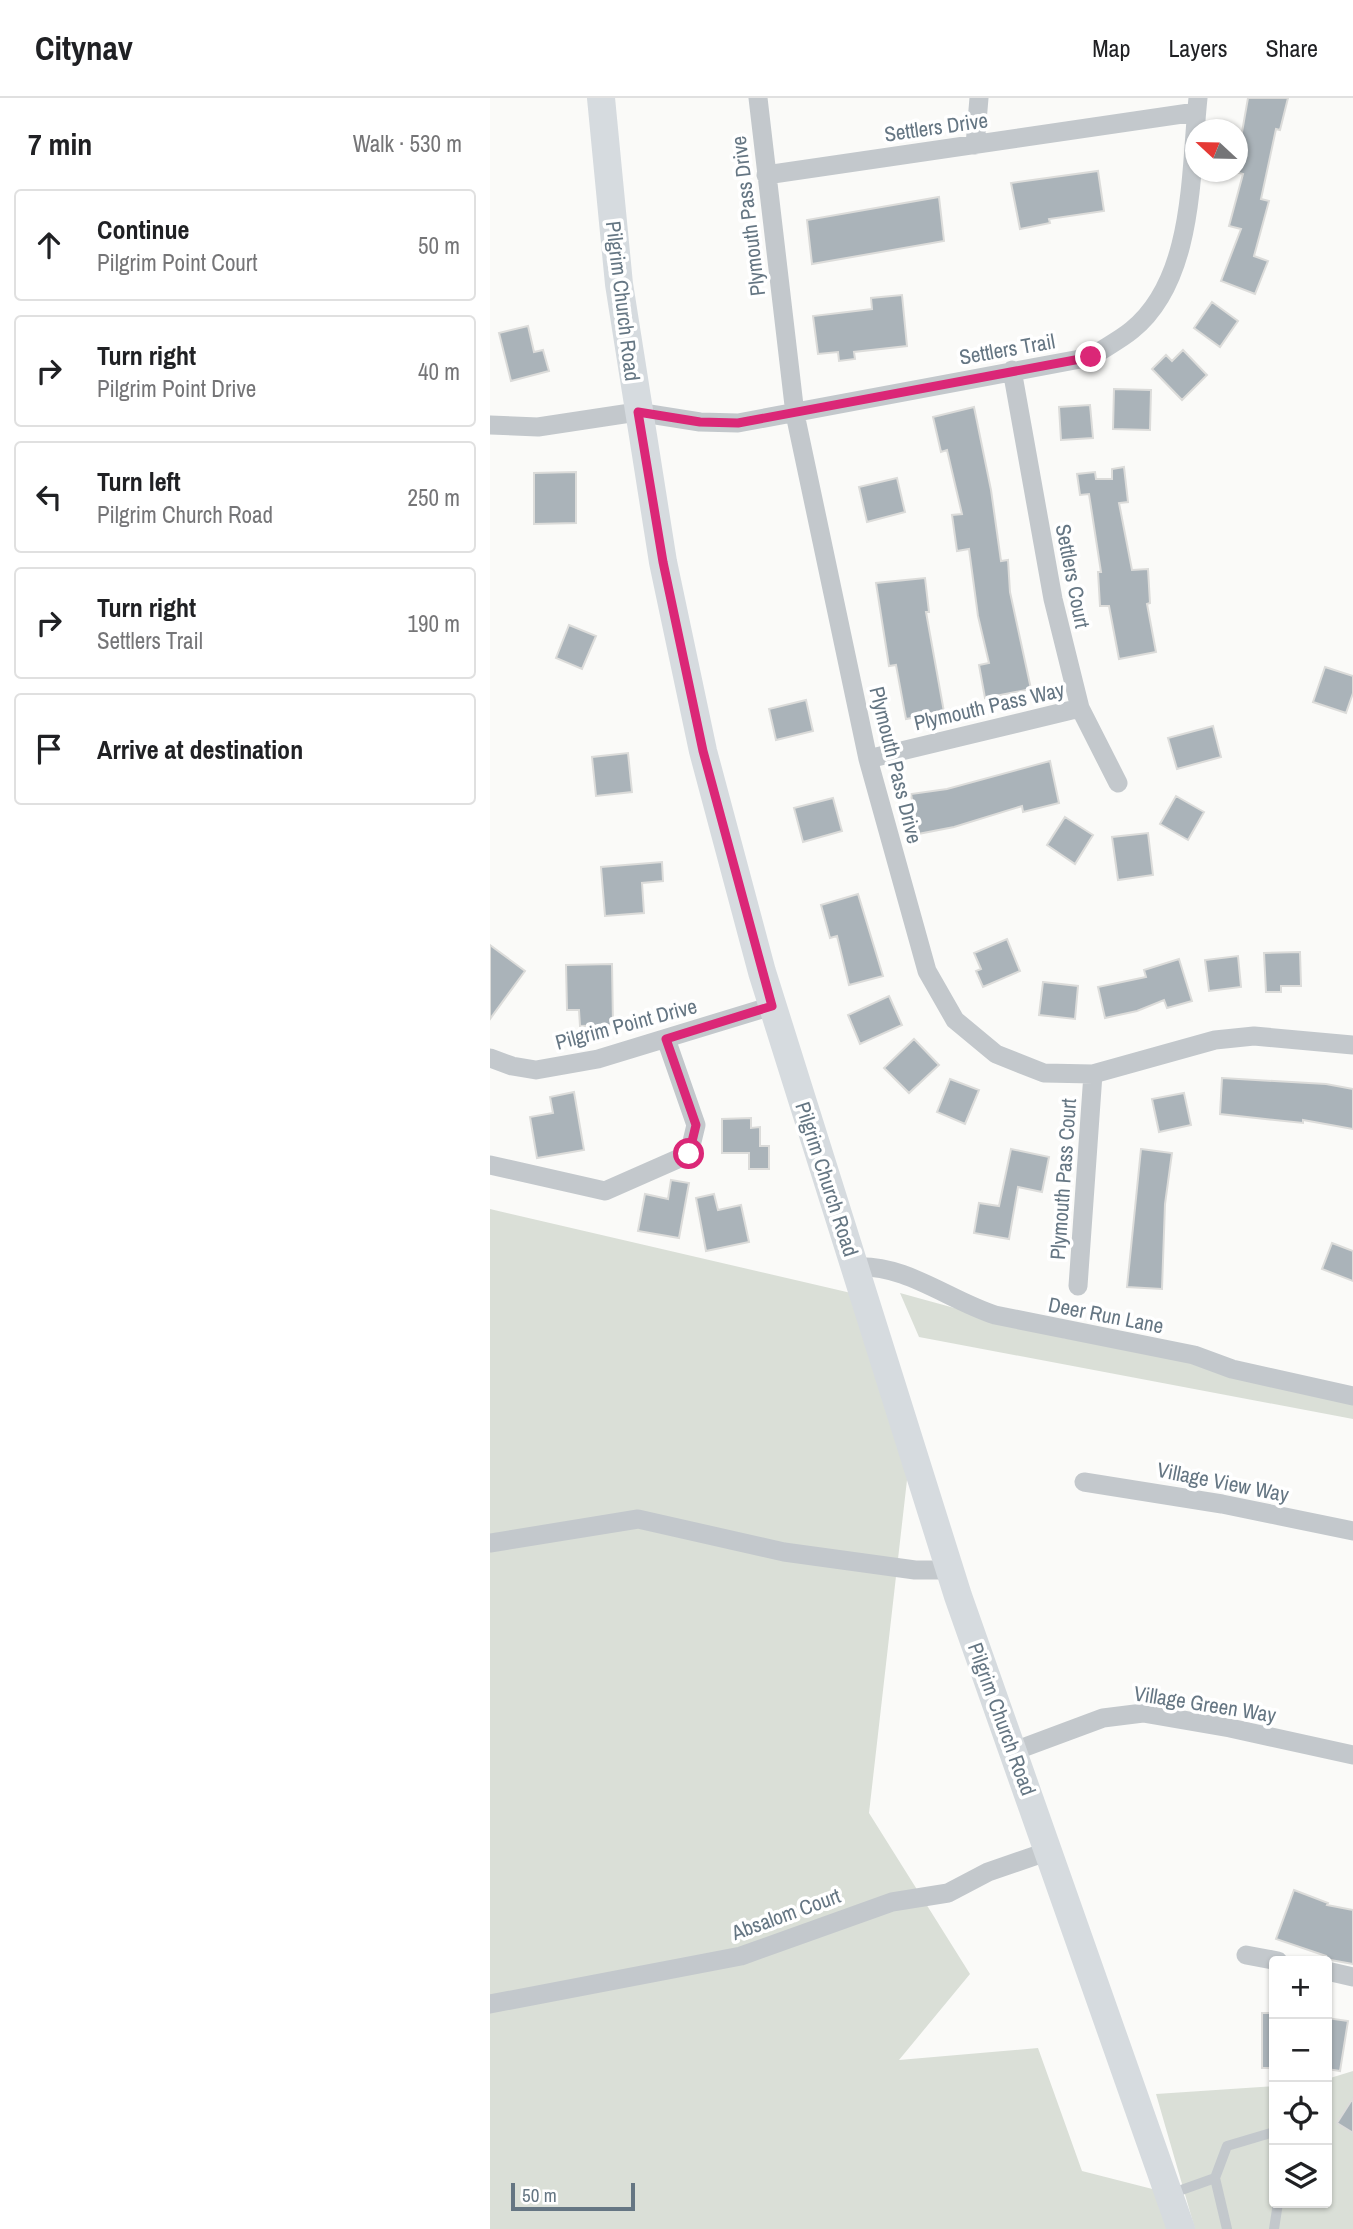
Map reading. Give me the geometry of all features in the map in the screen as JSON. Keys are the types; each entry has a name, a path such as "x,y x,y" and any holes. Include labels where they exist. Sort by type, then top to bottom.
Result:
{"street":[{"name":"Pilgrim Church Road","path":"601,98 619,284 663,562 703,751 772,1006 950,1570 1181,2229"},
{"name":"Plymouth Pass Drive","path":"758,98 795,414 868,759 927,971 955,1020 996,1054 1044,1073 1093,1074 1215,1040 1254,1036 1353,1045"},
{"path":"975,145 979,98"},
{"name":"Settlers Trail","path":"490,425 538,427 638,412 700,422 738,423 1091,357 1133,330 1160,298 1180,258 1197,105"},
{"name":"Settlers Drive","path":"766,176 975,145 1197,105"},
{"name":"Settlers Court","path":"1012,370 1053,599 1080,708 1118,783"},
{"name":"Plymouth Pass Way","path":"868,759 1080,708"},
{"name":"Pilgrim Point Drive","path":"490,1058 536,1070 598,1059 772,1006"},
{"path":"490,1165 605,1191 689,1154 696,1125 666,1039"},
{"name":"Plymouth Pass Court","path":"1078,1286 1093,1074"},
{"name":"Deer Run Lane","path":"855,1267 894,1269 967,1306 995,1315 1194,1355 1232,1369 1353,1396"},
{"name":"Village View Way","path":"1084,1482 1222,1504 1353,1531"},
{"path":"490,1544 638,1519 784,1552 915,1570 950,1570"},
{"name":"Village Green Way","path":"1014,1751 1103,1718 1143,1713 1230,1728 1353,1755"},
{"name":"Absalom Court","path":"490,2004 741,1956 892,1902 948,1893 988,1872 1049,1852"},
{"path":"1246,1955 1269,1959"},
{"path":"1332,1972 1353,1977"}],"lane":[{"path":"1227,2229 1215,2178 1227,2146 1269,2133"},
{"path":"1169,2195 1215,2178"},
{"path":"1274,2229 1277,2208"}],"shaded area":[{"path":"490,1209 864,1296 911,1445 869,1813 970,1974 899,2060 1038,2048 1082,2171 1168,2193 1181,2229 490,2229"},
{"path":"900,1293 1063,1338 1353,1387 1353,1419 919,1337"},
{"path":"1353,2071 1353,2229 1195,2229 1156,2094 1269,2086 1269,2208 1332,2208 1332,2077"}],"building":[{"path":"1248,98 1288,98 1280,130 1276,129 1261,199 1269,201 1254,256 1268,261 1255,294 1221,281 1241,229 1229,226 1241,182 1248,182 1248,119 1244,119"},
{"path":"1098,171 1104,211 1049,219 1050,223 1020,229 1011,183"},
{"path":"939,197 944,241 812,264 807,220"},
{"path":"902,295 907,346 854,352 855,359 839,361 838,352 818,354 813,316 872,309 871,298"},
{"path":"1212,302 1238,321 1220,347 1194,328"},
{"path":"528,326 534,352 543,350 549,371 511,381 499,333"},
{"path":"1183,350 1207,375 1182,400 1152,369 1166,355 1172,361"},
{"path":"1114,389 1151,390 1150,430 1113,429"},
{"path":"1090,405 1093,438 1061,440 1059,407"},
{"path":"974,407 991,490 1001,561 1008,560 1010,592 1031,689 985,698 979,665 989,663 978,616 969,549 957,551 952,515 962,514 947,450 941,452 933,417"},
{"path":"1124,467 1128,502 1119,503 1132,570 1148,569 1150,603 1147,604 1156,652 1119,659 1109,606 1100,606 1098,572 1101,572 1089,494 1080,495 1077,474 1095,472 1096,479 1112,479 1112,469"},
{"path":"576,472 576,523 534,524 534,473"},
{"path":"897,478 905,512 867,522 859,487"},
{"path":"925,578 929,612 926,612 944,712 906,719 896,665 889,666 876,583"},
{"path":"569,625 596,636 582,669 556,658"},
{"path":"1325,667 1353,676 1353,693 1346,713 1313,702"},
{"path":"806,700 813,731 776,740 769,709"},
{"path":"1213,726 1221,757 1177,769 1168,738"},
{"path":"628,753 632,792 596,796 592,757"},
{"path":"1050,761 1059,803 1023,812 1022,806 954,827 918,834 911,794 947,789"},
{"path":"1176,796 1204,812 1188,840 1160,824"},
{"path":"833,798 842,831 803,842 794,808"},
{"path":"1065,817 1093,835 1075,864 1047,845"},
{"path":"1148,833 1153,875 1118,880 1112,837"},
{"path":"662,862 663,881 642,883 644,913 605,916 601,867"},
{"path":"858,894 883,976 849,985 837,936 830,938 821,905"},
{"path":"1007,939 1020,971 983,987 976,971 981,969 974,953"},
{"path":"490,945 525,971 490,1019"},
{"path":"1300,952 1301,986 1281,986 1281,992 1266,992 1264,953"},
{"path":"1238,956 1241,987 1209,991 1205,960"},
{"path":"1179,959 1192,1001 1167,1008 1164,1000 1137,1011 1105,1018 1098,987 1146,977 1144,970"},
{"path":"612,964 613,1025 580,1026 579,1010 567,1010 566,965"},
{"path":"1043,982 1078,986 1075,1019 1039,1015"},
{"path":"889,996 902,1025 860,1044 848,1015"},
{"path":"914,1039 939,1065 909,1093 884,1068"},
{"path":"1222,1078 1326,1084 1353,1089 1353,1129 1303,1120 1303,1123 1220,1114"},
{"path":"950,1079 979,1090 965,1124 937,1112"},
{"path":"574,1092 584,1150 537,1158 530,1117 553,1113 550,1097"},
{"path":"1184,1093 1191,1125 1159,1132 1152,1099"},
{"path":"751,1118 751,1128 760,1127 760,1146 769,1146 769,1169 749,1169 749,1153 722,1153 722,1119"},
{"path":"1011,1149 1049,1157 1042,1192 1018,1187 1009,1239 974,1233 979,1203 999,1206"},
{"path":"1141,1149 1172,1153 1165,1204 1162,1289 1127,1287"},
{"path":"671,1180 689,1183 679,1238 638,1231 645,1194 668,1199"},
{"path":"714,1194 718,1210 741,1205 749,1242 706,1251 696,1198"},
{"path":"1332,1243 1353,1251 1353,1281 1322,1269"},
{"path":"1294,1890 1328,1903 1327,1905 1353,1910 1353,1964 1332,1960 1332,1956 1276,1939"},
{"path":"1262,2013 1269,2013 1269,2068 1262,2068"},
{"path":"1332,2019 1348,2021 1340,2071 1332,2070"},
{"path":"1353,2098 1353,2133 1337,2123"}],"route":[{"path":"689,1154 696,1125 666,1039 772,1006 703,751 663,562 638,412 700,422 738,423 1091,357"}]}
